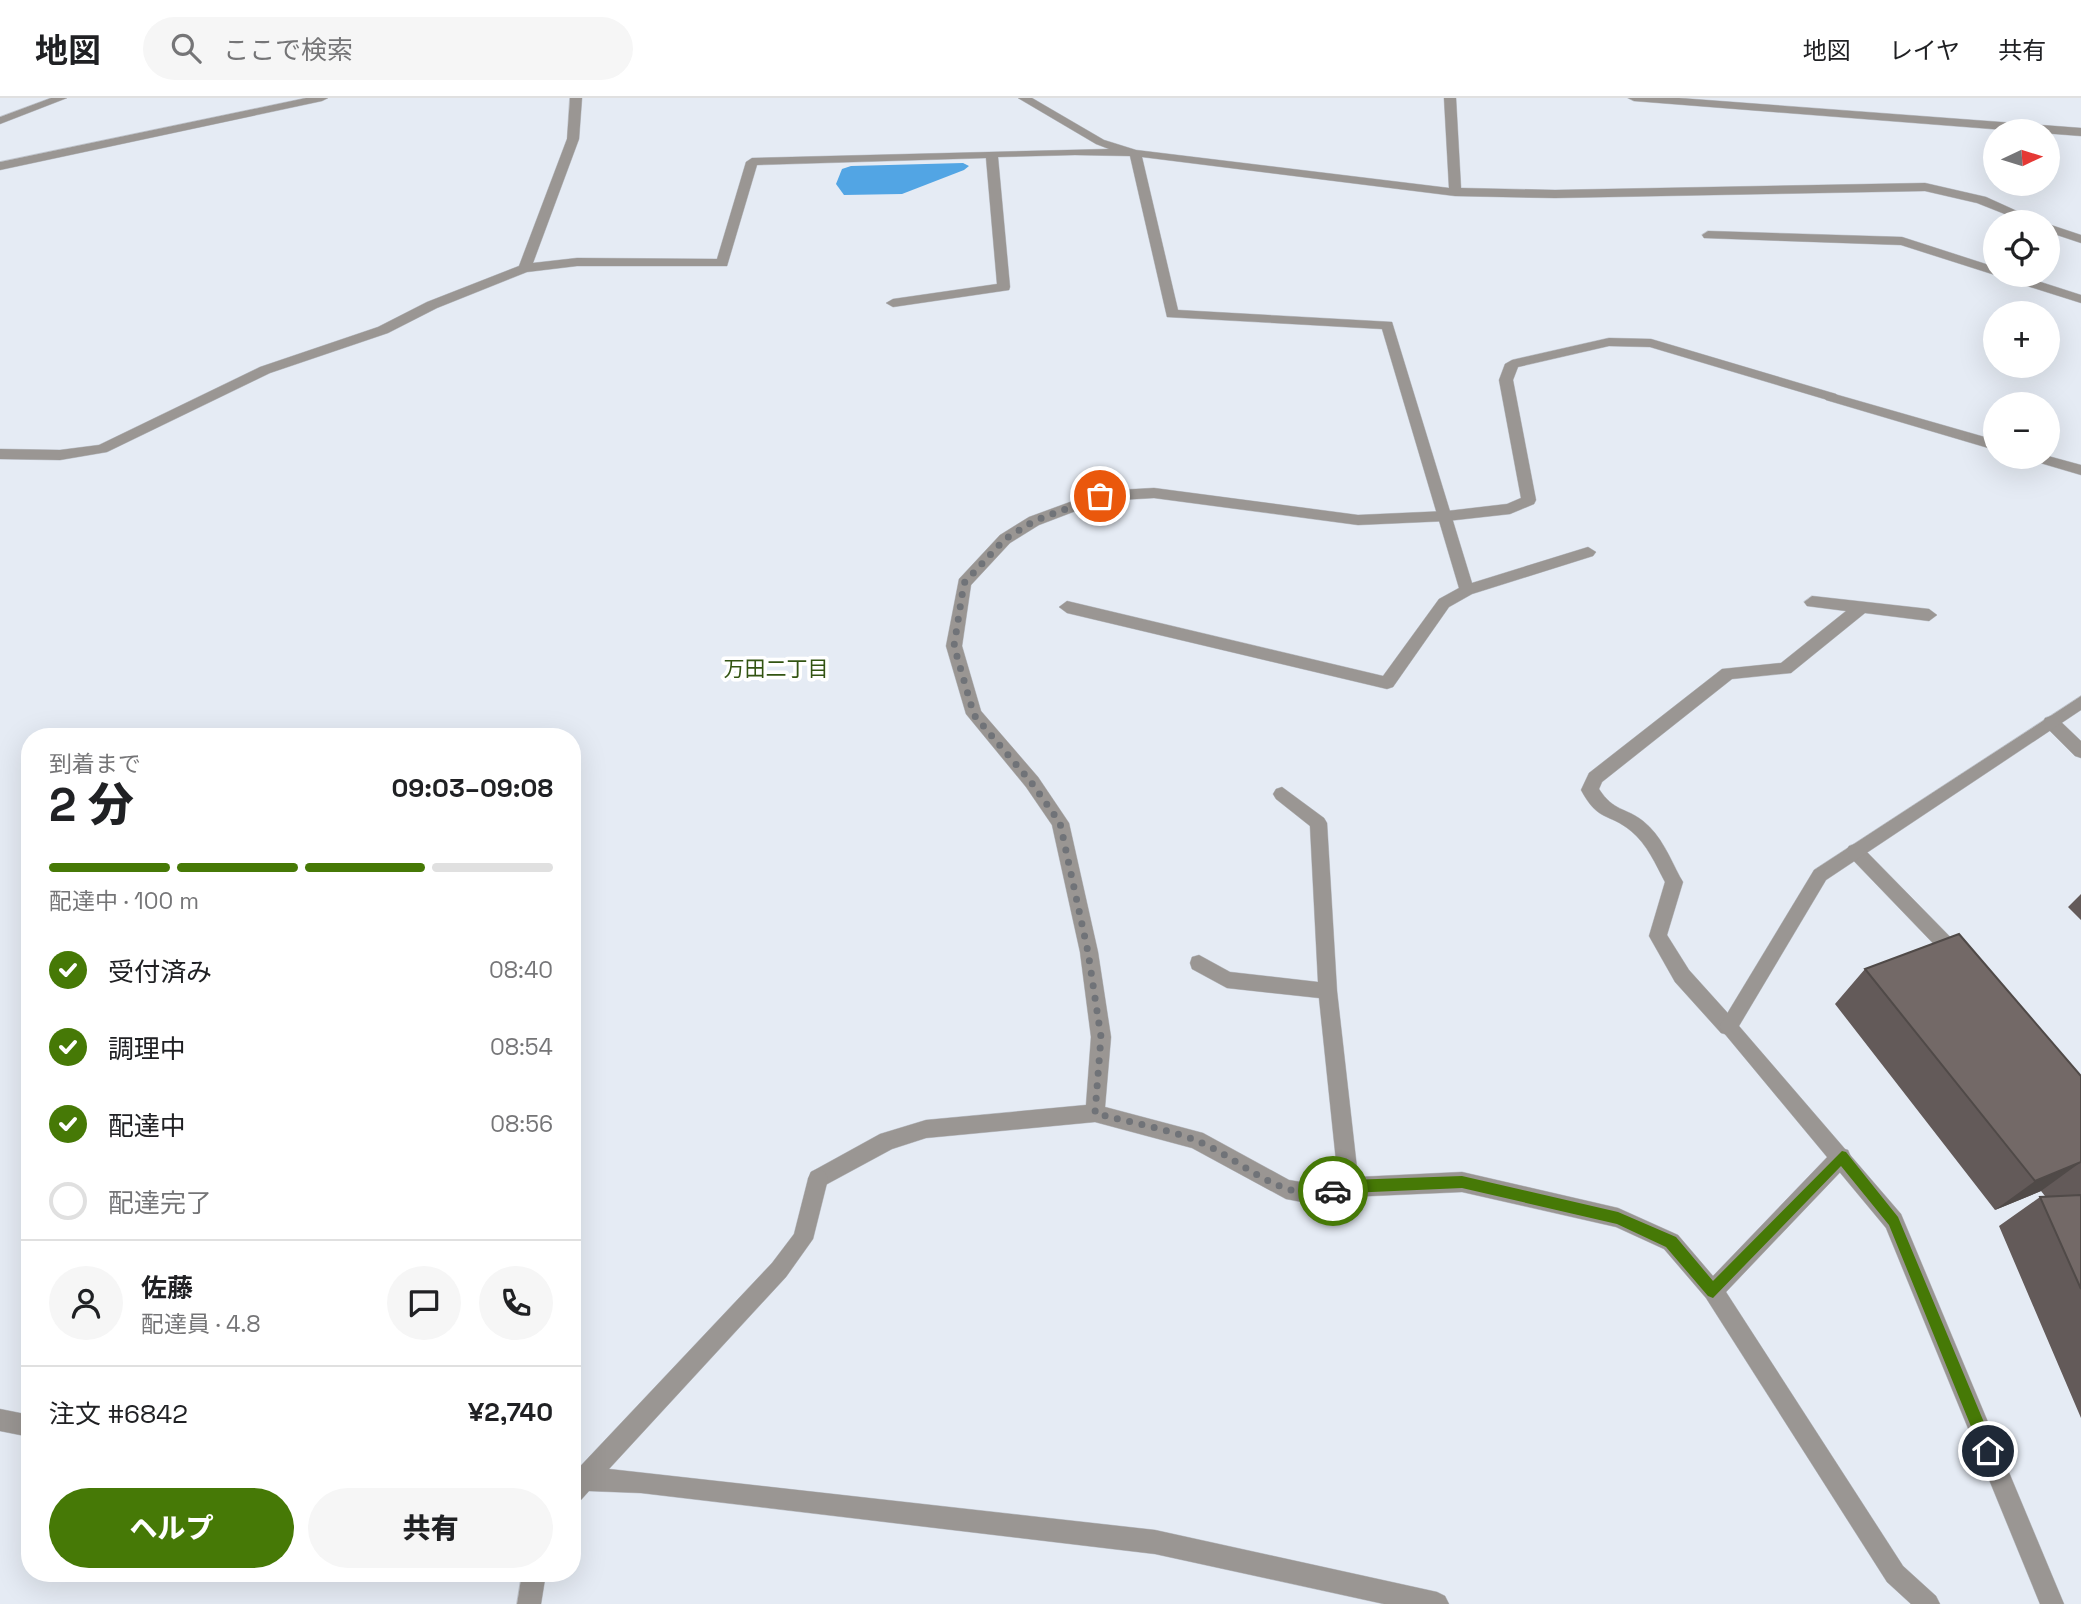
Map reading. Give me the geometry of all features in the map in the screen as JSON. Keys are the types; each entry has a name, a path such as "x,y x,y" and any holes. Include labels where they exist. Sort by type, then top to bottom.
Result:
{"street":[{"path":"0,166 322,98"},
{"path":"525,268 573,139 576,98"},
{"path":"1024,98 1100,142 1135,153"},
{"path":"1450,98 1455,192"},
{"path":"1633,98 2081,132"},
{"path":"0,121 53,99"},
{"path":"0,454 60,455 102,449 265,370 383,330 432,305 525,268 577,262 722,263 752,162 1075,151 1135,153 1455,192 1555,194 1925,187 1952,191 2011,210"},
{"path":"1135,153 1172,314 1388,325 1467,590"},
{"path":"893,303 1004,288 992,154"},
{"path":"2060,232 2081,239"},
{"path":"1708,235 1902,241 1983,267"},
{"path":"2044,287 2081,299"},
{"path":"1095,1113 1101,1037 1088,952 1060,823 1031,782 974,715 954,646 964,583 1005,539 1034,521 1100,496 1154,493 1358,520 1447,516 1510,509 1529,500 1506,380 1512,365 1609,342 1651,344 1983,441"},
{"path":"2060,464 2081,470"},
{"path":"1067,607 1387,683 1444,603 1467,590 1588,552"},
{"path":"1812,602 1929,615"},
{"path":"1861,608 1785,669 1728,673 1595,778 1590,790 1602,808 1637,826 1656,848 1674,882 1658,936 1682,976 1842,1157 1894,1221 2052,1604"},
{"path":"1728,1027 1820,875 2081,702"},
{"path":"2051,722 2081,751"},
{"path":"1282,794 1318,824 1328,991 1349,1186"},
{"path":"1855,851 1968,967"},
{"path":"1199,963 1227,980 1328,991"},
{"path":"581,1483 779,1270 803,1239 818,1179 887,1141 926,1129 1095,1113 1196,1140 1286,1189 1318,1195 1349,1186 1462,1182 1618,1218 1671,1242 1713,1291 1895,1574 1928,1604"},
{"path":"1713,1291 1842,1157"},
{"path":"0,1420 21,1423"},
{"path":"581,1486 640,1482 1155,1542 1437,1604"},
{"path":"529,1604 533,1582"}],"water":[{"path":"963,163 969,166 902,194 844,195 836,184 842,169 851,166"}],"building":[{"path":"1959,934 2081,1076 2081,1162 2035,1181 1865,969"},
{"path":"2081,1195 2081,1289 2040,1197"}],"way so far":[{"path":"1100,496 1034,521 1005,539 964,583 954,646 974,715 1031,782 1060,823 1088,952 1101,1037 1095,1113 1196,1140 1286,1189 1318,1195 1333,1191"}],"district":[{"name":"万田二丁目","path":"776,669"}],"route":[{"path":"1333,1191 1349,1186 1462,1182 1618,1218 1671,1242 1713,1291 1842,1157 1894,1221 1988,1451"}]}
